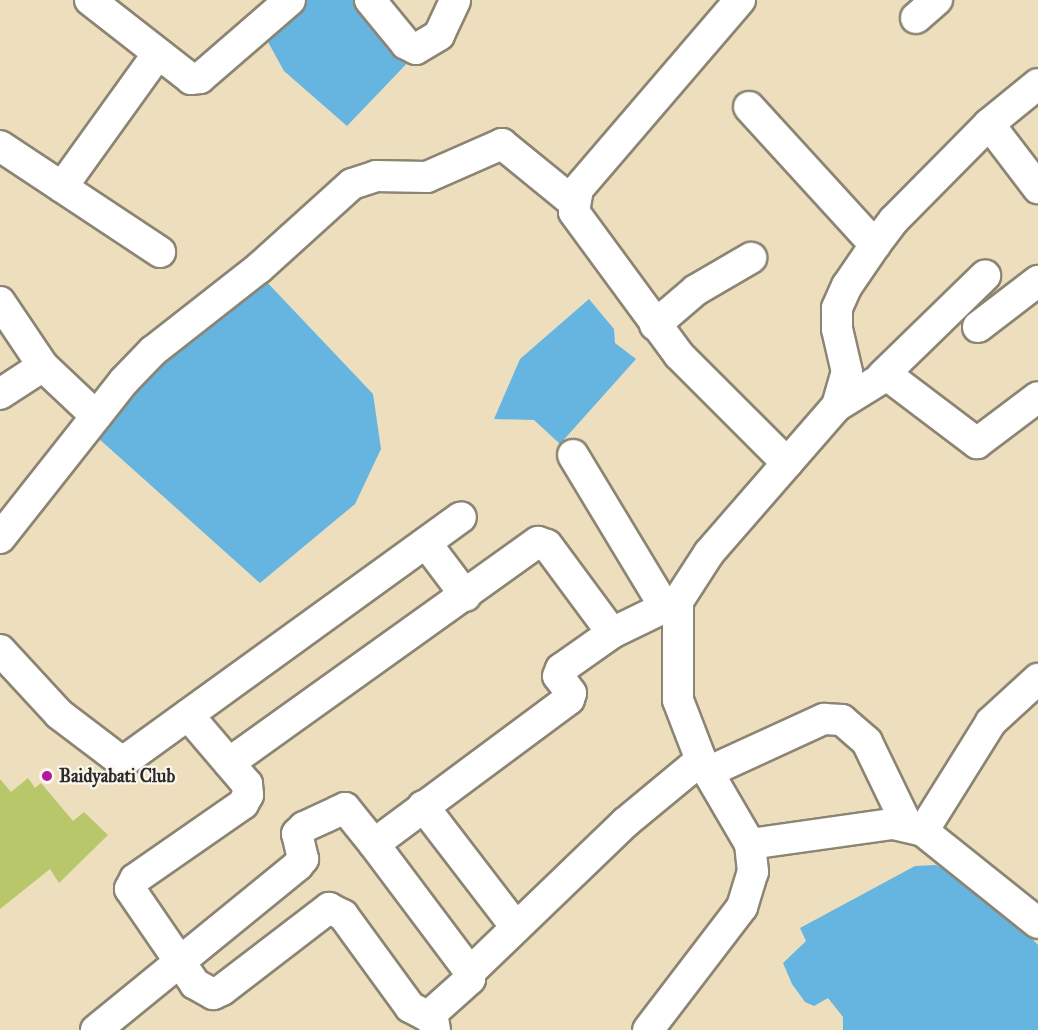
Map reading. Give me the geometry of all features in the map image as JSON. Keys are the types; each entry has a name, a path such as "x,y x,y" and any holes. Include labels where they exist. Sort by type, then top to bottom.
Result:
{"street":[{"path":"90,0 183,75 200,78 290,0"},
{"path":"370,0 406,44 416,49 439,35 455,0"},
{"path":"740,0 578,189 573,202 574,212 679,355 787,463"},
{"path":"62,187 157,55"},
{"path":"837,405 847,372 837,329 837,308 847,286 894,220 989,124 1038,84"},
{"path":"749,107 875,245"},
{"path":"989,124 1038,188"},
{"path":"0,538 96,416 153,351 260,268 352,184 376,176 427,177 502,144 573,202"},
{"path":"0,146 160,252"},
{"path":"655,325 696,290 752,258"},
{"path":"374,844 569,699 571,693 558,672 612,633 671,604 709,553 837,405 882,376 985,276"},
{"path":"978,327 1038,281"},
{"path":"0,302 43,366 96,416"},
{"path":"0,394 43,366"},
{"path":"882,376 891,378 977,443 1038,397"},
{"path":"573,455 671,604 678,700 705,766 750,844 753,872 742,907 648,1030"},
{"path":"0,650 59,714 122,760 188,715 461,517"},
{"path":"229,763 542,541 612,633"},
{"path":"426,543 466,596"},
{"path":"915,829 991,722 1038,679"},
{"path":"96,1030 178,962 298,865 303,859 297,834 304,827 345,808 470,972 470,979 433,1024 410,1007 336,910 329,908 213,994 195,984 178,962 131,885 243,804 248,795 247,784 188,715"},
{"path":"470,972 626,822 705,766 824,719 842,720 867,742 915,829 1038,923"},
{"path":"423,806 516,927"},
{"path":"750,844 893,824 915,829"}],"green space":[{"path":"28,778 35,788 41,783 73,821 84,812 108,835 59,883 50,869 0,909 0,779 11,792"}],"water":[{"path":"303,0 363,0 413,57 347,126 284,71 263,33"},
{"path":"263,278 373,394 381,449 355,504 260,583 98,438 146,362"},
{"path":"589,299 614,329 615,343 636,359 560,444 534,420 494,419 520,359"},
{"path":"936,865 987,893 1038,945 1038,1030 843,1030 843,1017 828,998 814,1006 805,1002 792,984 783,963 806,941 800,928 915,866"}],"place":[{"name":"Baidyabati Club","path":"47,776"}]}
